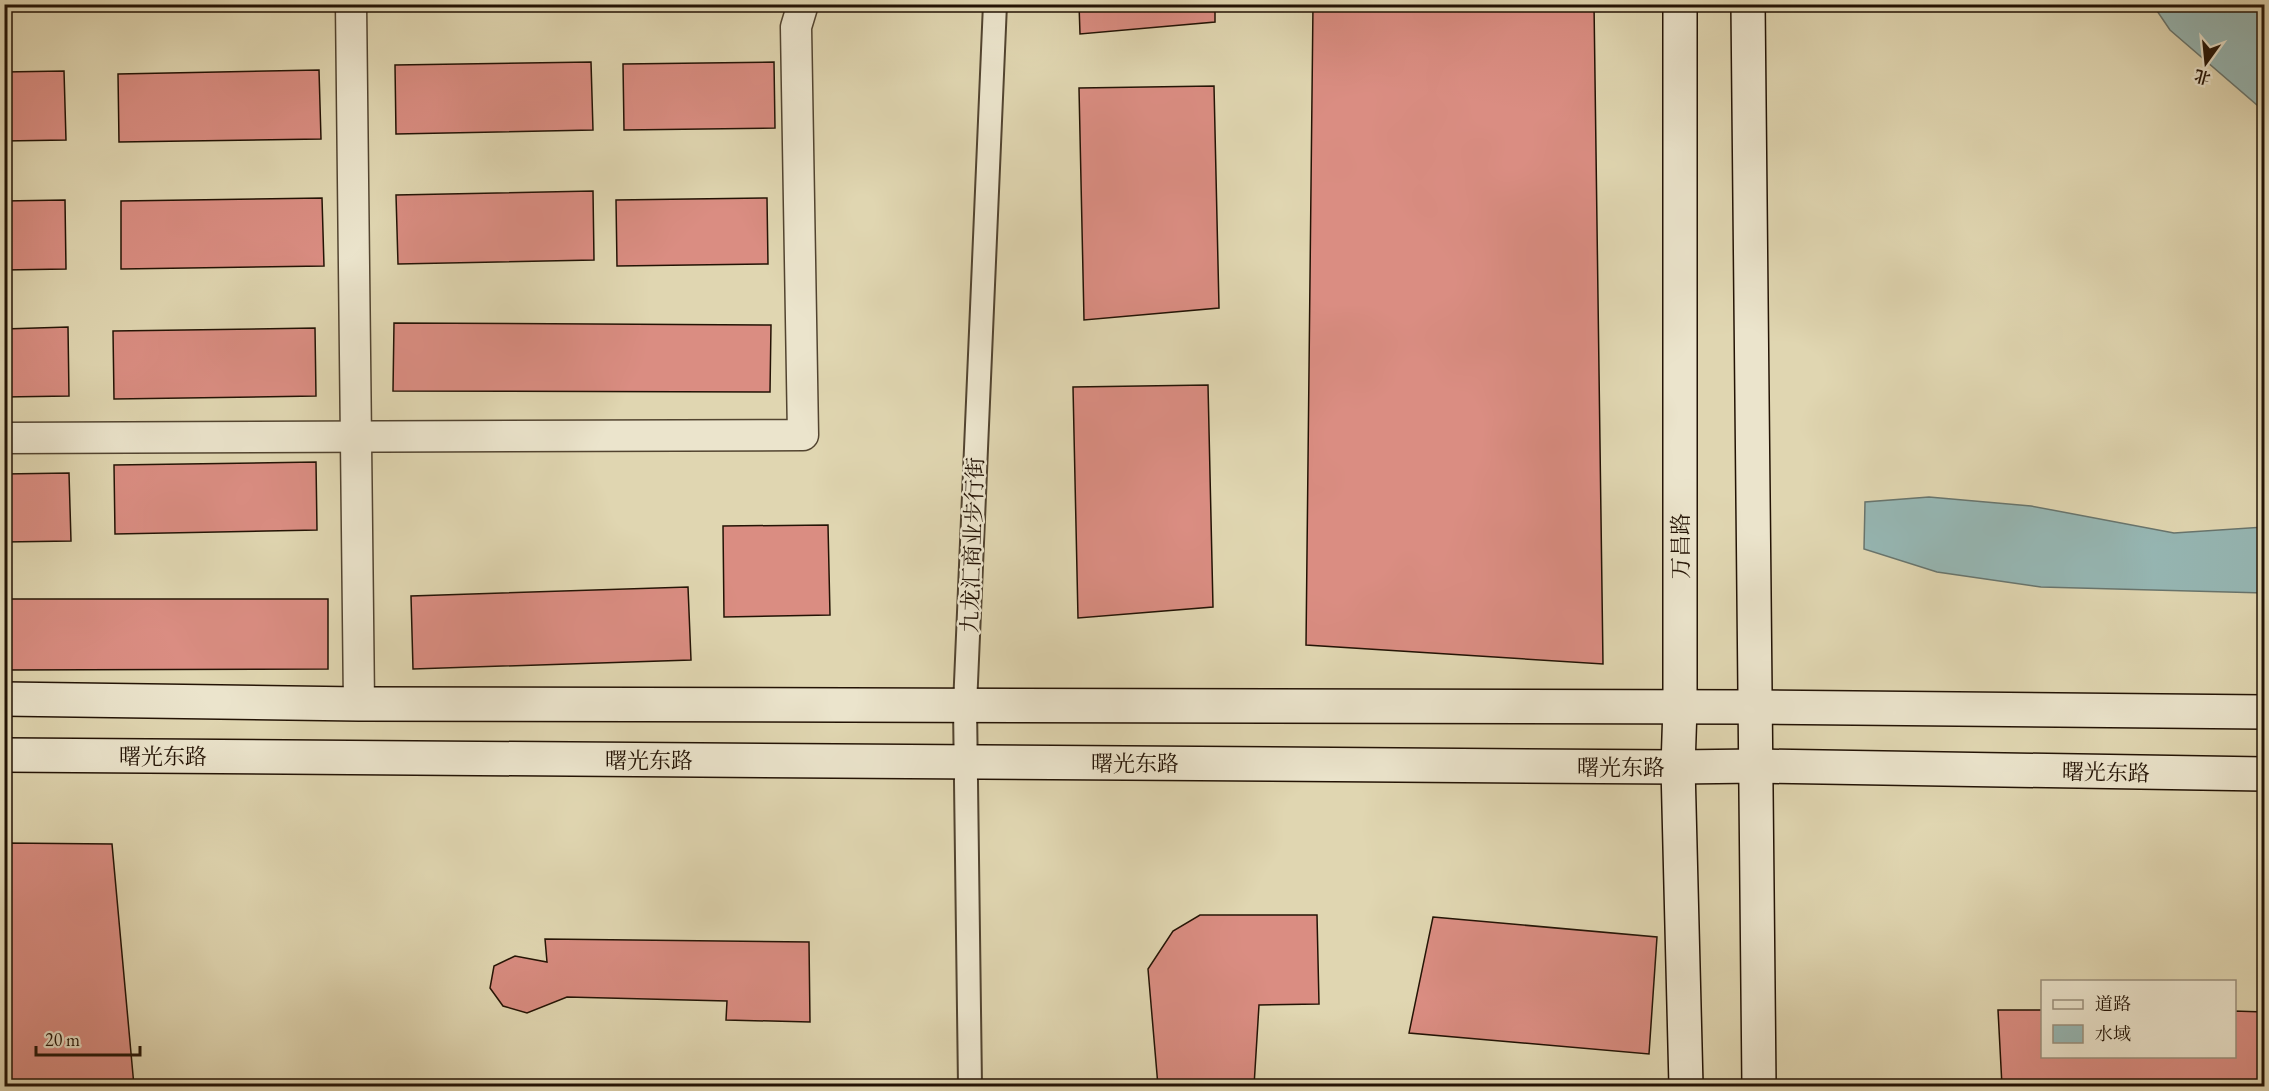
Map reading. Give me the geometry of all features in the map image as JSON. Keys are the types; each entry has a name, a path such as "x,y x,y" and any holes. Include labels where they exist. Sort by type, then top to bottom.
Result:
{"main road":[{"name":"万昌路","path":"1680,4 1680,707 1678,767 1686,1086"},
{"path":"1748,4 1759,1086"},
{"path":"4,699 359,704 1755,707 2265,712"},
{"name":"曙光东路","path":"4,755 1756,766 2265,774"}],"street":[{"path":"351,4 359,704"},
{"path":"4,438 803,435 796,27 803,4"},
{"name":"九龙汇商业步行街","path":"970,1086 965,706 995,4"}],"water":[{"path":"2153,5 2264,5 2264,111 2170,30"},
{"path":"1929,497 2031,506 2174,533 2264,527 2264,593 2041,587 1937,572 1864,549 1865,502"}],"building":[{"path":"1079,4 1215,4 1215,22 1080,34"},
{"path":"1313,4 1594,4 1603,664 1306,645"},
{"path":"591,62 593,130 396,134 395,65"},
{"path":"774,62 775,128 624,130 623,64"},
{"path":"319,70 321,139 119,142 118,74"},
{"path":"64,71 66,140 4,141 4,72"},
{"path":"1214,86 1219,308 1084,320 1079,88"},
{"path":"593,191 594,260 398,264 396,195"},
{"path":"322,198 324,266 121,269 121,201"},
{"path":"767,198 768,264 617,266 616,200"},
{"path":"65,200 66,269 4,270 4,201"},
{"path":"394,323 771,325 770,392 393,391"},
{"path":"68,327 69,396 4,397 4,329"},
{"path":"315,328 316,396 114,399 113,331"},
{"path":"1208,385 1213,607 1078,618 1073,387"},
{"path":"316,462 317,530 115,534 114,465"},
{"path":"69,473 71,541 4,542 4,474"},
{"path":"828,525 830,615 724,617 723,526"},
{"path":"688,587 691,660 413,669 411,596"},
{"path":"4,599 328,599 328,669 4,670"},
{"path":"4,843 112,844 134,1086 4,1086"},
{"path":"1200,915 1317,915 1319,1004 1259,1005 1254,1086 1158,1086 1148,969 1173,931"},
{"path":"1433,917 1657,937 1649,1054 1409,1033"},
{"path":"545,939 809,942 810,1022 726,1020 727,1001 567,997 527,1013 503,1006 490,988 494,966 515,956 547,962"},
{"path":"1998,1010 2041,1010 2041,1058 2236,1058 2236,1011 2264,1012 2264,1086 2002,1086"}]}
